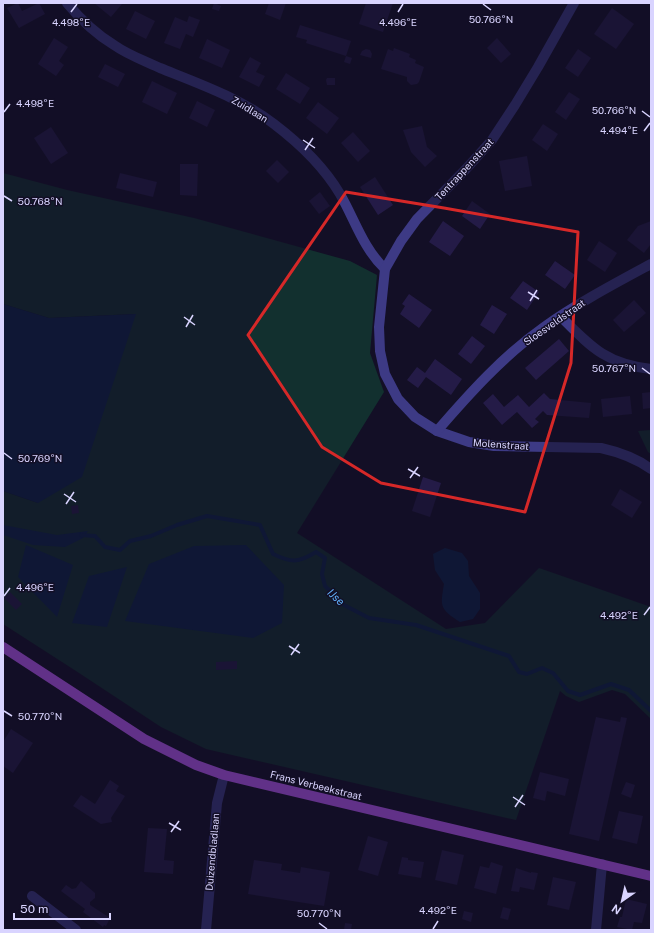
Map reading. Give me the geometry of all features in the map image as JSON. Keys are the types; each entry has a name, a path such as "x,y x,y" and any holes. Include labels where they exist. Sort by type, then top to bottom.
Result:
{"main road":[{"name":"Frans Verbeekstraat","path":"3,647 144,739 196,765 224,775 651,876"}],"street":[{"name":"Zuidlaan","path":"67,3 79,18 96,33 115,46 144,61 231,97 250,107 291,137 308,154 339,193 366,247 385,269"},
{"name":"Tentrappenstraat","path":"385,269 401,241 417,219 492,140 538,68 574,3"},
{"name":"Sloesveldstraat","path":"436,431 484,380 517,348 544,327 597,293 651,264"},
{"name":"Molenstraat","path":"385,269 379,327 380,351 385,374 398,399 415,417 436,431 469,442 494,446 601,448 629,457 651,469"},
{"path":"561,317 588,344 610,359 633,367 651,370"},
{"name":"Duizendbladlaan","path":"206,930 216,803 224,775"},
{"path":"596,930 602,864"},
{"path":"32,896 76,930"}],"highlighted area":[{"path":"346,192 578,232 571,363 525,512 381,483 322,447 248,335"}],"green space":[{"path":"3,173 67,190 194,218 350,261 377,275 370,353 384,392 297,533 446,629 485,623 539,568 651,607 651,719 625,694 612,690 579,702 566,696 560,691 516,820 206,749 161,727 3,624 3,491 38,503 135,314 49,318 3,304"},
{"path":"651,430 651,454 648,452 638,431"}],"water":[{"path":"3,304 49,318 136,314 82,477 38,503 3,491"},
{"path":"3,525 57,535 88,531 83,538 65,547 33,545 3,535"},
{"path":"26,545 73,565 57,617 18,577"},
{"path":"246,545 284,585 282,623 253,638 125,621 149,564 194,546"},
{"path":"445,548 462,553 468,561 469,576 480,593 480,609 473,619 460,622 448,614 443,607 442,598 444,584 435,570 433,554"},
{"path":"127,567 107,627 72,623 89,576"}],"building":[{"path":"18,3 22,11 39,3 45,14 19,28 7,8"},
{"path":"94,3 120,3 122,4 111,17"},
{"path":"214,3 221,6 219,11 212,9"},
{"path":"269,3 286,3 280,20 265,14"},
{"path":"366,3 393,3 383,32 359,24"},
{"path":"612,8 634,24 616,49 594,34"},
{"path":"135,11 155,21 146,39 126,29"},
{"path":"189,16 200,20 193,37 186,34 180,49 164,43 175,17 187,22"},
{"path":"300,25 351,41 346,56 306,43 307,40 296,37"},
{"path":"54,38 68,47 59,61 64,65 56,76 38,64"},
{"path":"497,38 511,54 501,63 487,48"},
{"path":"207,39 230,50 222,68 199,58"},
{"path":"394,48 410,54 409,57 416,60 415,63 424,67 417,84 411,85 407,81 407,77 381,69 388,49 393,51"},
{"path":"366,49 370,50 372,54 371,58 360,55 362,51"},
{"path":"578,49 591,58 578,77 565,68"},
{"path":"346,56 352,58 350,64 344,62"},
{"path":"250,57 261,63 256,72 265,76 259,87 239,77"},
{"path":"105,64 125,74 118,87 98,77"},
{"path":"286,73 310,88 300,104 276,89"},
{"path":"327,78 335,78 335,85 327,85"},
{"path":"152,81 177,93 167,114 142,102"},
{"path":"569,92 580,99 566,120 555,112"},
{"path":"197,101 215,110 207,127 189,118"},
{"path":"318,102 339,118 327,134 306,118"},
{"path":"543,124 558,134 547,151 532,140"},
{"path":"422,126 427,147 437,156 425,167 411,152 403,130"},
{"path":"51,127 68,153 51,164 34,138"},
{"path":"353,132 370,151 358,162 341,143"},
{"path":"527,156 532,186 505,191 499,161"},
{"path":"277,160 289,172 278,183 266,171"},
{"path":"180,164 198,164 197,196 180,195"},
{"path":"120,173 157,182 153,197 116,188"},
{"path":"375,177 393,205 378,215 360,187"},
{"path":"320,192 330,206 319,214 309,201"},
{"path":"472,201 490,214 480,229 462,216"},
{"path":"443,221 464,236 450,256 429,242"},
{"path":"651,221 651,244 644,253 627,240 638,226"},
{"path":"599,241 617,253 605,272 587,260"},
{"path":"555,261 575,275 565,289 545,275"},
{"path":"523,281 539,292 527,310 510,298"},
{"path":"409,294 432,310 419,328 400,314 405,306 402,304"},
{"path":"634,300 646,313 624,332 613,320"},
{"path":"492,305 507,314 494,334 480,325"},
{"path":"472,336 485,346 471,364 458,354"},
{"path":"559,339 569,351 536,380 525,368"},
{"path":"435,359 462,379 451,395 426,377 418,388 407,380 417,367 425,373"},
{"path":"651,392 651,408 643,409 642,393"},
{"path":"544,393 550,399 591,403 589,418 547,415 543,411 535,419 539,422 532,428 517,412 502,425 483,403 493,394 504,407 518,395 529,407"},
{"path":"630,396 632,414 603,417 601,399"},
{"path":"423,477 441,483 430,517 412,511"},
{"path":"620,489 642,502 632,518 611,505"},
{"path":"78,505 79,513 72,514 71,506"},
{"path":"10,592 22,604 16,610 4,598"},
{"path":"237,661 237,669 216,670 216,662"},
{"path":"596,717 620,722 621,717 627,718 599,841 569,834"},
{"path":"11,729 33,743 13,773 3,766 3,742"},
{"path":"540,772 569,779 565,796 547,791 545,801 533,798"},
{"path":"110,780 119,786 116,791 125,796 111,818 112,822 101,824 73,806 81,795 95,804"},
{"path":"626,782 635,785 631,798 621,794"},
{"path":"619,811 643,816 637,844 612,838"},
{"path":"148,828 167,829 164,860 174,861 173,874 144,872"},
{"path":"368,836 388,842 378,876 358,870"},
{"path":"442,850 464,855 457,885 435,880"},
{"path":"402,857 408,858 408,860 424,862 421,878 398,874"},
{"path":"254,860 282,864 281,870 300,873 301,867 330,872 324,906 248,894"},
{"path":"491,862 503,866 496,894 474,888 480,866 489,868"},
{"path":"516,868 531,873 538,873 534,890 520,887 519,892 511,891"},
{"path":"553,877 576,882 569,910 547,905"},
{"path":"81,881 95,893 95,898 90,902 90,905 110,918 106,926 104,925 103,927 83,912 85,909 61,891 66,885 72,889 76,888"},
{"path":"626,899 647,904 642,923 634,922 632,930 617,927 620,917 622,917"},
{"path":"503,907 511,909 508,920 500,918"},
{"path":"464,911 473,913 471,922 462,919"},
{"path":"345,923 352,924 351,930 344,930"}],"waterway":[{"name":"IJse","path":"81,535 95,536 105,547 120,550 130,541 151,536 177,525 207,516 260,525 273,554 285,559 299,560 316,552 325,558 322,574 325,586 344,605 369,618 416,625 509,656 519,672 527,674 542,668 553,673 568,691 580,695 611,684 629,690 651,711"}]}
